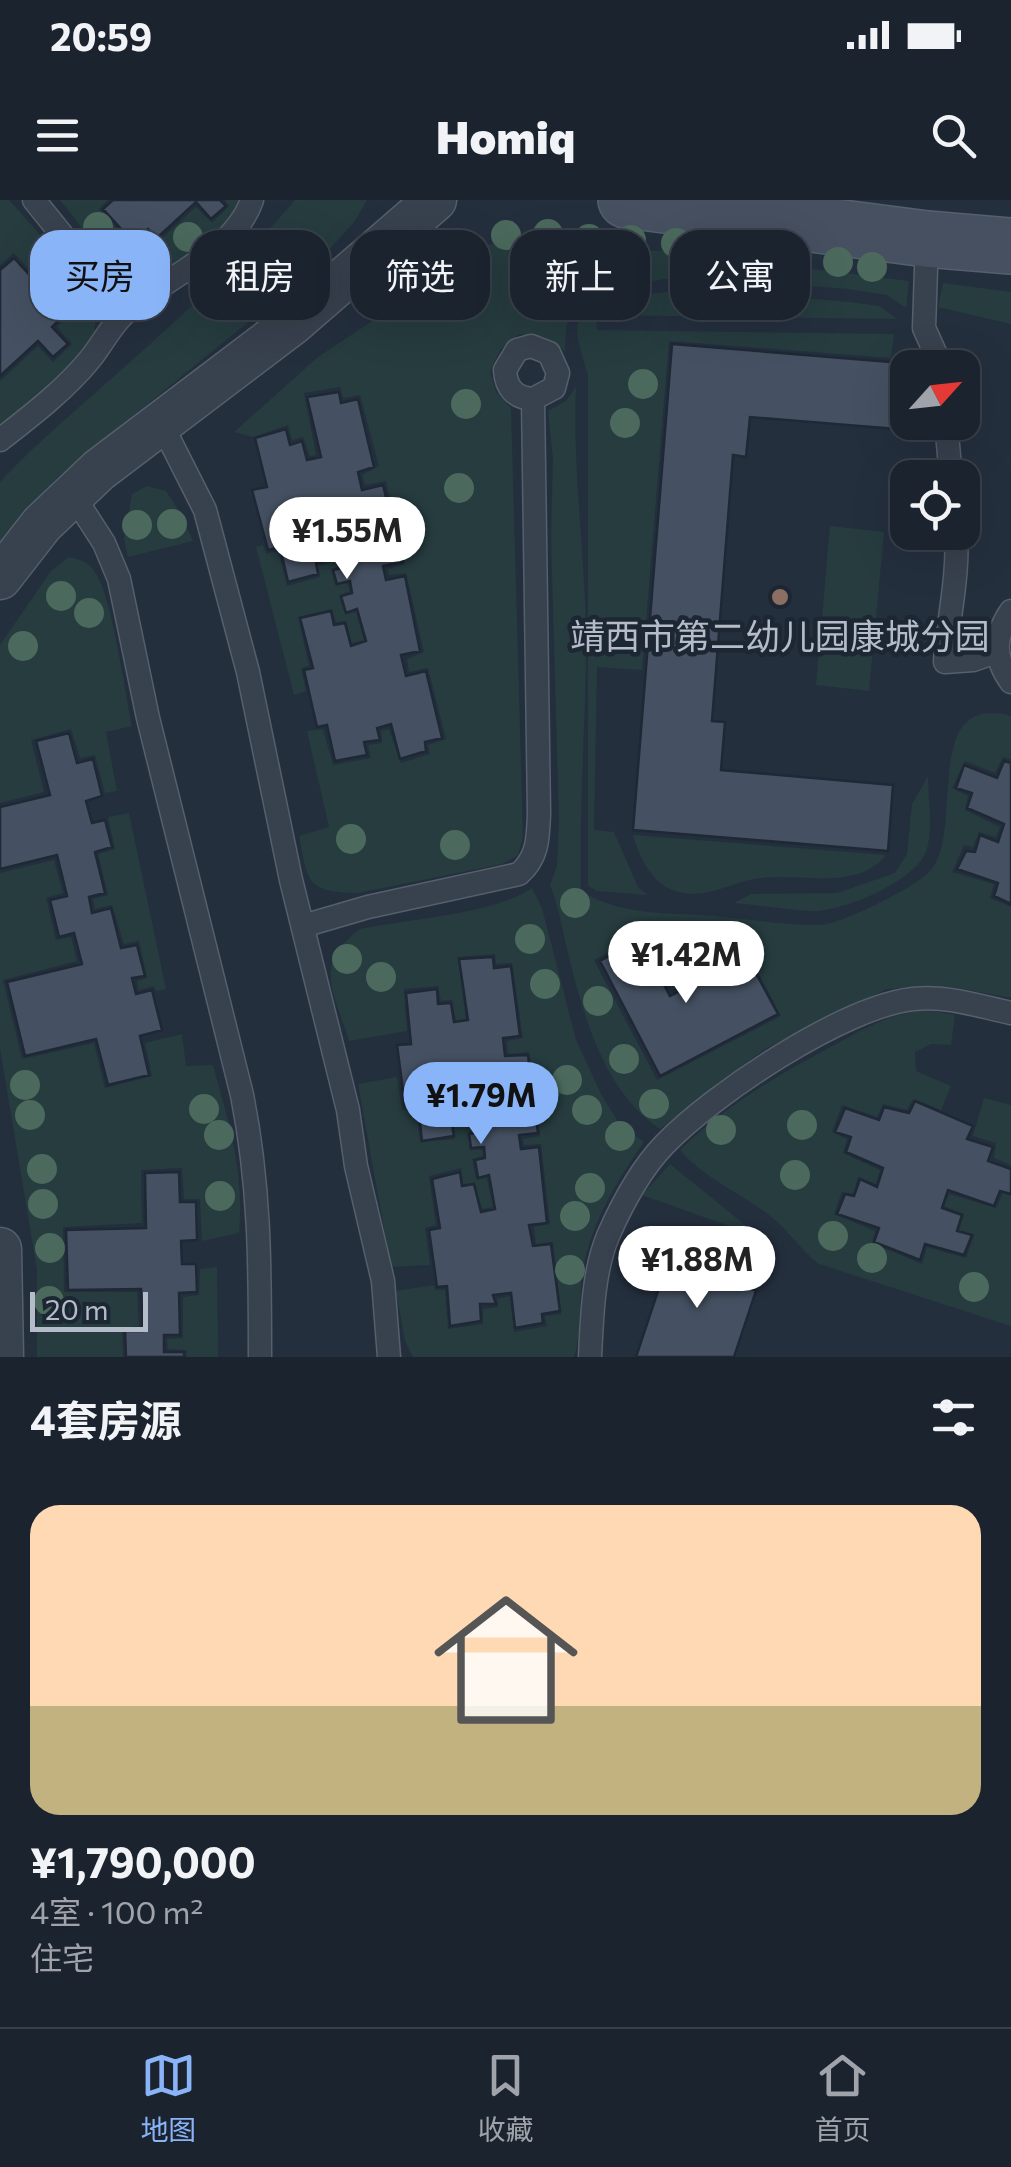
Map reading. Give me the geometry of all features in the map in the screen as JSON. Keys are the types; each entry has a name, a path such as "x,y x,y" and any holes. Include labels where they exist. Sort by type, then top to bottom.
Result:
{"street":[{"path":"0,578 42,524 121,451 293,323 435,200"},
{"path":"626,200 1011,246"},
{"path":"0,1249 2,1357"}],"lane":[{"path":"34,200 58,230"},
{"path":"170,283 244,220 252,200"},
{"path":"928,238 924,328 934,350"},
{"path":"0,440 90,359 120,320"},
{"path":"303,926 519,874 531,864 538,844 534,399"},
{"path":"161,423 205,510 248,672 383,1281 388,1357"},
{"path":"73,494 104,543 119,579 148,718 242,1095 254,1151 259,1206 260,1357"},
{"path":"957,550 945,662 973,660 996,652"},
{"path":"1011,611 999,630 996,652 1011,682"},
{"path":"590,1357 595,1293 606,1240 641,1174 663,1146 693,1119 735,1086 808,1042 887,1004 944,998 1011,1012"}],"green space":[{"path":"0,200 9,200 36,230 30,230 30,270 14,253 0,265"},
{"path":"60,200 108,200 99,209 118,230 84,230"},
{"path":"225,200 243,200 220,230 190,230 190,255 170,268 170,231 196,207 212,223 229,206"},
{"path":"295,200 367,200 355,221 330,249 330,230 268,230"},
{"path":"510,243 510,320 569,320 565,351 544,337 519,334 500,350 490,371 496,392 511,408 523,837 518,855 502,864 358,893 328,890 319,887 308,874 299,836 329,827 307,731 323,729 333,765 371,758 368,745 382,743 381,731 389,729 401,763 430,754 428,745 446,739 428,668 409,672 407,659 424,652 406,573 389,575 388,569 405,564 386,481 365,485 362,475 379,466 360,395 343,398 340,387 304,393 316,455 310,456 303,437 292,440 288,425 253,437 234,432 318,357 374,320 490,320 490,244"},
{"path":"650,251 670,251 670,279 650,282"},
{"path":"810,269 909,281 906,308 887,295 810,286"},
{"path":"943,283 1011,292 1011,324 938,307"},
{"path":"670,292 670,316 650,316 650,294"},
{"path":"810,299 879,306 897,319 810,318"},
{"path":"190,307 190,320 251,320 57,478 0,541 0,482"},
{"path":"64,320 95,320 91,344 17,420 0,427 0,381 38,346 53,362 72,344 57,327"},
{"path":"580,320 596,320 597,330 894,334 890,358 669,341 642,670 597,667 594,830 614,832 638,887 647,895 597,891 588,886 588,376 577,329"},
{"path":"576,387 586,621 581,891 613,905 646,912 808,925 844,919 894,896 929,872 940,854 949,771 954,745 964,725 982,714 1011,716 1011,759 1003,757 995,773 965,761 952,788 968,796 965,810 1000,827 996,837 979,832 973,847 964,845 952,872 994,884 990,898 1011,907 1011,998 952,987 887,989 765,1049 660,1129 624,1095 589,1026 550,885 557,866 559,820 551,538 553,459 548,411 566,401","holes":["641,935 671,990 747,951 781,1016 657,1080 594,960"]},
{"path":"147,486 166,491 193,541 128,557 124,538 132,494"},
{"path":"830,526 884,532 869,691 816,685"},
{"path":"263,545 266,554 278,551 287,586 320,577 318,566 331,562 330,553 339,549 343,565 331,569 335,585 347,583 350,591 339,596 345,614 356,612 364,640 352,643 346,621 336,622 332,609 298,617 309,666 301,668 306,691 294,695 256,547"},
{"path":"69,557 87,563 95,572 107,601 117,645 132,726 106,732 117,791 105,793 95,755 80,758 71,729 31,740 44,792 0,803 0,645 51,571"},
{"path":"928,776 928,846 917,865 891,885 825,910 734,903 751,894 837,893 895,873 907,854 912,804"},
{"path":"129,813 166,989 157,991 153,986 139,990 137,981 147,978 139,941 124,944 112,905 95,909 93,899 108,895 98,854 115,849 108,817"},
{"path":"633,835 886,855 858,874 770,877 694,894 672,890 658,881 642,859"},
{"path":"54,860 63,893 46,898 56,940 71,937 77,961 3,980 22,1059 94,1043 105,1088 152,1076 145,1043 182,1034 186,1066 213,1065 240,1190 239,1233 202,1241 200,1199 184,1199 182,1168 141,1170 142,1223 63,1227 64,1292 137,1292 139,1326 122,1328 123,1357 37,1357 37,1270 0,1048 0,873"},
{"path":"532,888 542,908 576,1040 619,1123 644,1142 615,1187 592,1236 583,1270 574,1357 413,1357 405,1341 396,1291 434,1285 435,1290 445,1290 448,1329 483,1324 483,1309 498,1307 497,1299 510,1296 514,1332 547,1326 545,1316 561,1314 553,1242 536,1244 534,1227 550,1224 541,1144 524,1145 523,1139 540,1136 529,1052 508,1054 507,1041 523,1038 512,963 496,964 495,954 458,957 466,1020 456,1021 452,1000 441,1001 438,986 404,989 407,1031 349,1041 333,994 331,968 345,942 360,929 474,910"},
{"path":"927,1010 955,1015 951,1045 931,1044 915,1052 916,1071 951,1086 941,1110 913,1099 907,1110 883,1104 877,1117 842,1105 832,1132 847,1139 843,1153 880,1170 876,1184 858,1177 853,1194 842,1192 834,1214 875,1231 872,1243 922,1264 927,1247 966,1258 974,1235 959,1230 964,1214 944,1206 949,1194 996,1208 1003,1193 1011,1196 1011,1326 819,1264 775,1220 702,1170 680,1150 731,1107 788,1071 876,1024 900,1014"},
{"path":"397,1077 402,1110 416,1109 420,1142 455,1139 454,1126 467,1124 467,1114 476,1113 479,1130 468,1132 470,1150 482,1149 483,1156 472,1159 476,1179 487,1178 493,1207 482,1209 474,1183 463,1184 461,1168 429,1176 436,1225 425,1228 430,1265 391,1267 358,1084"},
{"path":"984,1098 1011,1105 1011,1165 994,1158 996,1143 973,1136"},
{"path":"670,1164 760,1237 642,1195"},
{"path":"217,1267 218,1357 187,1357 186,1350 168,1349 167,1339 183,1338 183,1297 199,1295 200,1269"}],"building":[{"path":"113,200 220,200 226,206 211,219 196,202 166,230 122,230 103,209"},
{"path":"14,258 30,276 30,320 59,320 52,327 68,344 53,357 38,341 0,376 0,270"},
{"path":"672,344 890,362 890,428 750,417 746,457 733,455 712,721 725,722 721,770 893,785 888,851 633,830"},
{"path":"339,392 341,403 358,399 374,467 358,472 362,490 383,485 402,562 383,566 386,580 405,576 420,651 401,655 406,676 426,671 442,738 425,742 426,751 400,759 391,724 377,728 380,740 364,742 367,755 335,761 327,725 317,727 304,670 313,668 300,618 331,611 334,625 345,623 351,646 366,641 357,609 346,613 341,596 352,593 350,581 337,584 333,570 346,567 340,546 327,550 329,560 316,563 318,574 288,582 280,547 268,550 252,490 267,487 255,438 286,429 290,445 302,441 307,460 321,457 307,397"},
{"path":"69,733 77,763 93,759 102,796 86,801 92,823 105,820 112,847 95,852 105,893 89,897 92,913 111,908 121,948 137,945 145,976 132,978 136,994 152,990 162,1030 140,1036 149,1075 108,1085 96,1039 25,1056 7,982 82,964 74,933 59,937 50,900 67,896 57,855 0,869 0,807 50,795 36,741"},
{"path":"1004,761 1011,763 1011,904 994,896 998,883 957,869 966,851 975,852 980,835 998,842 1004,824 967,808 972,793 956,788 964,765 997,778"},
{"path":"640,939 670,996 746,955 778,1014 660,1076 600,961"},
{"path":"493,957 494,968 511,966 520,1036 503,1038 505,1056 528,1055 538,1133 519,1135 521,1149 539,1147 547,1223 529,1225 533,1246 551,1244 560,1311 542,1314 543,1323 515,1328 511,1293 493,1295 496,1304 480,1304 481,1321 450,1326 447,1286 437,1287 429,1230 440,1228 432,1179 460,1172 462,1186 474,1184 481,1212 495,1209 489,1175 478,1178 475,1160 485,1158 484,1147 471,1148 469,1134 482,1132 478,1111 465,1112 467,1121 452,1124 454,1136 422,1141 418,1105 405,1106 397,1045 411,1044 406,993 437,989 438,1004 451,1003 454,1022 468,1020 459,959"},
{"path":"915,1101 973,1126 967,1139 993,1147 988,1161 1011,1169 1011,1194 1000,1191 994,1206 948,1190 942,1208 962,1215 957,1231 972,1235 964,1255 925,1244 920,1260 874,1242 879,1228 837,1214 845,1194 854,1196 860,1179 877,1187 883,1168 846,1152 851,1137 835,1132 845,1108 879,1120 884,1107 909,1113"},
{"path":"179,1172 180,1202 196,1202 197,1240 181,1241 182,1264 196,1264 197,1292 179,1293 180,1335 164,1335 164,1352 184,1352 184,1357 126,1357 125,1331 143,1331 141,1289 68,1290 66,1230 146,1228 145,1173"},
{"path":"695,1244 728,1258 720,1273 756,1291 734,1357 636,1357 668,1261 686,1267"}],"place":[{"name":"靖西市第二幼儿园康城分园","path":"780,597"}]}
